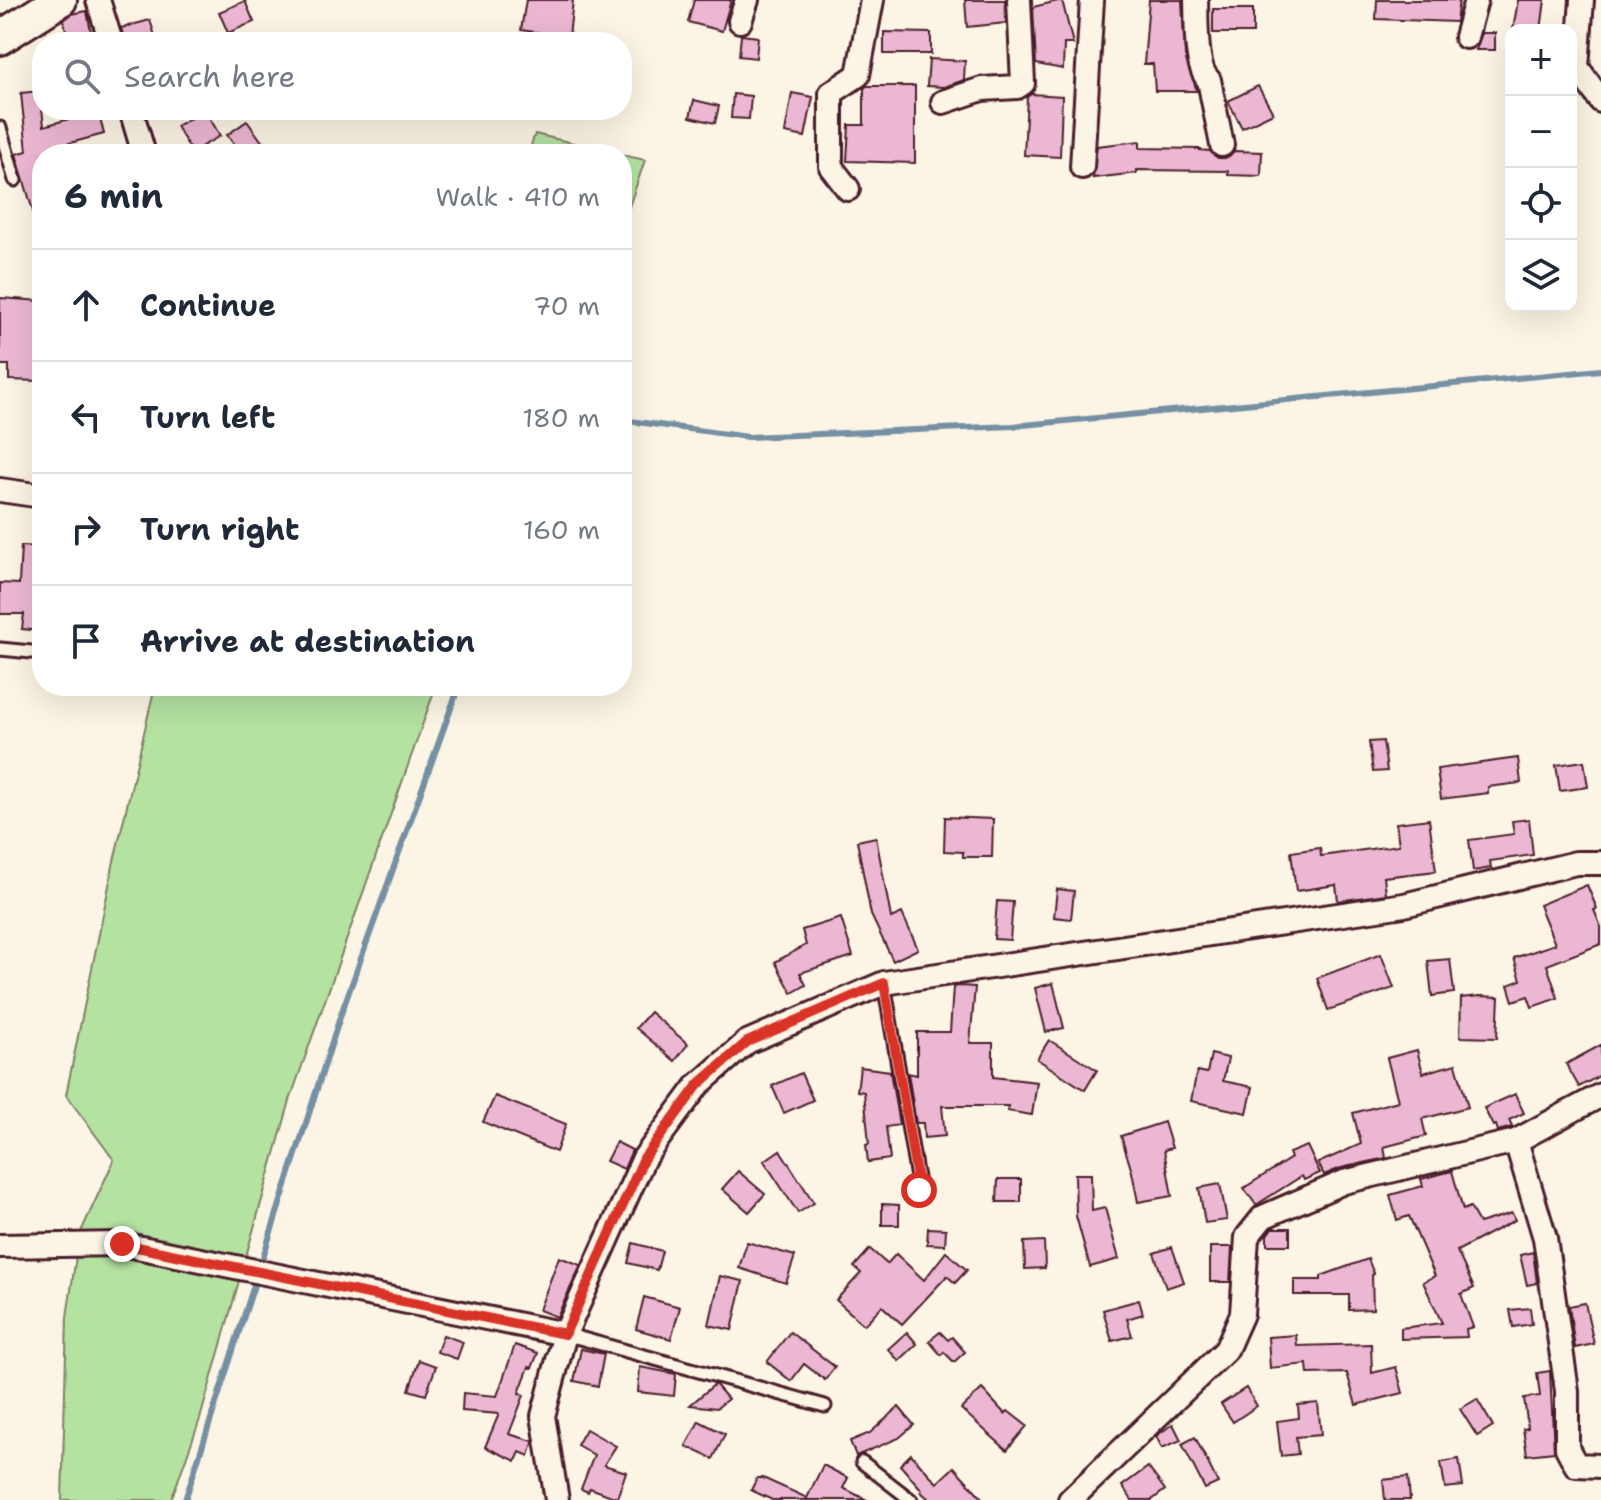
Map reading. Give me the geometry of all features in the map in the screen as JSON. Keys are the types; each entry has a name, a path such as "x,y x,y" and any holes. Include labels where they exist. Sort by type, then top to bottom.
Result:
{"street":[{"path":"0,38 60,0"},
{"path":"98,0 108,32"},
{"path":"848,189 831,167 831,93 858,75 872,0"},
{"path":"943,102 982,89 1017,87 1023,83 1019,0"},
{"path":"1082,167 1092,0"},
{"path":"1196,0 1200,65 1209,80 1222,145"},
{"path":"1466,37 1476,0"},
{"path":"1582,0 1577,67 1601,101"},
{"path":"134,120 141,144"},
{"path":"0,490 32,495"},
{"path":"557,1500 543,1416 565,1334 644,1158 698,1085 747,1042 884,983 1404,905 1576,863 1601,863"},
{"path":"1070,1500 1226,1350 1242,1314 1247,1237 1263,1217 1344,1182 1516,1141 1601,1095"},
{"path":"1516,1141 1545,1238 1567,1391 1567,1448 1576,1465 1601,1466"},
{"path":"0,1246 122,1244 565,1334"}],"lane":[{"path":"0,128 15,180"},
{"path":"0,649 32,652"},
{"path":"884,983 919,1190"},
{"path":"565,1334 825,1406"},
{"path":"862,1462 911,1500"}],"green space":[{"path":"535,134 577,144 532,144"},
{"path":"632,157 645,160 632,198"},
{"path":"153,696 432,696 291,1097 200,1419 171,1500 62,1500 67,1317 79,1236 114,1160 66,1095 114,861"}],"building":[{"path":"526,0 573,0 570,32 521,30"},
{"path":"694,0 731,0 722,31 688,22"},
{"path":"965,0 1005,0 1006,23 967,27"},
{"path":"1062,0 1073,44 1064,44 1063,69 1036,64 1033,7"},
{"path":"1149,0 1182,0 1185,56 1197,91 1155,91 1153,64 1144,64"},
{"path":"1377,0 1459,0 1456,22 1376,19"},
{"path":"1518,0 1545,0 1542,24 1514,24"},
{"path":"245,1 254,22 228,32 219,12"},
{"path":"1213,9 1253,9 1253,33 1213,33"},
{"path":"87,11 91,32 66,32 64,20 72,14"},
{"path":"150,20 154,32 122,32 121,28"},
{"path":"884,32 931,33 931,54 884,54"},
{"path":"1482,33 1495,33 1495,50 1476,50"},
{"path":"741,35 758,37 756,58 739,56"},
{"path":"929,59 965,61 964,80 944,87 927,86"},
{"path":"915,86 915,163 847,161 849,125 864,125 864,88"},
{"path":"1258,86 1273,113 1242,128 1228,101"},
{"path":"32,92 32,120 43,120 44,126 66,120 100,120 104,134 66,144 32,144 32,208 16,154 27,151 21,93"},
{"path":"792,93 813,97 805,137 785,133"},
{"path":"733,94 751,96 749,119 731,118"},
{"path":"1031,94 1062,96 1060,157 1024,155 1027,97"},
{"path":"694,100 719,106 715,123 690,117"},
{"path":"187,120 211,120 220,136 206,144 187,144 176,126"},
{"path":"247,121 263,143 234,144 227,135"},
{"path":"1140,141 1140,148 1202,149 1199,150 1210,151 1218,158 1225,158 1234,151 1262,152 1261,176 1228,175 1228,171 1137,170 1137,173 1093,178 1097,146"},
{"path":"0,298 32,300 32,381 9,380 9,365 0,365"},
{"path":"21,546 32,547 32,630 22,629 24,614 0,614 0,583 19,584"},
{"path":"1383,741 1387,771 1373,772 1369,742"},
{"path":"1518,758 1521,783 1488,787 1488,793 1441,799 1437,769"},
{"path":"1584,761 1588,787 1560,791 1556,765"},
{"path":"945,817 993,819 992,857 963,857 963,852 944,851"},
{"path":"1429,819 1436,871 1384,877 1386,894 1338,901 1336,885 1296,891 1291,852 1320,848 1321,856 1399,845 1396,823"},
{"path":"1529,819 1533,855 1490,861 1491,868 1473,871 1469,840 1514,834 1512,821"},
{"path":"876,837 891,918 902,913 918,949 893,961 871,915 857,841"},
{"path":"1587,885 1597,909 1594,910 1601,927 1601,944 1547,965 1558,998 1532,1007 1528,996 1513,1001 1508,985 1521,980 1514,958 1555,944 1539,905"},
{"path":"1057,889 1074,891 1071,919 1054,917"},
{"path":"997,901 1013,902 1010,940 994,939"},
{"path":"841,918 853,956 800,973 806,985 792,993 775,962 806,945 802,930"},
{"path":"1381,954 1394,988 1328,1010 1317,978"},
{"path":"1450,959 1454,993 1432,996 1428,961"},
{"path":"1053,983 1064,1028 1046,1032 1035,988"},
{"path":"953,987 975,987 970,1043 993,1043 993,1077 1037,1082 1032,1115 1007,1111 1008,1106 942,1106 945,1136 924,1138 923,1123 916,1123 908,1073 917,1075 917,1032 950,1032"},
{"path":"1499,997 1497,1038 1460,1037 1461,998"},
{"path":"650,1012 688,1044 675,1061 636,1028"},
{"path":"1049,1040 1097,1070 1085,1090 1037,1059"},
{"path":"1601,1045 1601,1075 1579,1087 1566,1064"},
{"path":"1417,1050 1423,1073 1456,1064 1468,1107 1422,1119 1426,1136 1384,1147 1386,1158 1324,1175 1318,1163 1361,1144 1353,1113 1398,1101 1387,1058"},
{"path":"1211,1054 1228,1058 1223,1081 1253,1087 1247,1113 1191,1101 1197,1071 1207,1073"},
{"path":"860,1067 890,1071 899,1125 886,1127 890,1159 868,1162 864,1092 857,1091"},
{"path":"801,1073 813,1100 784,1113 772,1086"},
{"path":"1515,1094 1524,1113 1509,1120 1512,1127 1498,1131 1484,1108"},
{"path":"495,1096 566,1124 556,1152 483,1122"},
{"path":"1164,1122 1172,1148 1164,1150 1172,1196 1138,1202 1121,1136"},
{"path":"616,1142 632,1150 624,1169 606,1161"},
{"path":"1307,1146 1320,1173 1304,1180 1302,1176 1256,1205 1244,1188 1291,1158 1289,1153"},
{"path":"780,1150 814,1203 798,1213 764,1161"},
{"path":"738,1171 765,1194 749,1212 722,1189"},
{"path":"1452,1171 1463,1210 1470,1207 1479,1223 1512,1213 1515,1220 1457,1251 1474,1288 1461,1294 1473,1327 1466,1329 1467,1337 1401,1339 1401,1328 1442,1323 1423,1282 1435,1276 1409,1216 1397,1220 1390,1195 1423,1186 1421,1179"},
{"path":"1075,1174 1091,1174 1092,1211 1105,1208 1119,1259 1090,1267 1076,1216"},
{"path":"998,1179 1021,1179 1021,1202 997,1202"},
{"path":"1220,1184 1227,1220 1205,1223 1199,1188"},
{"path":"882,1204 899,1205 899,1225 882,1225"},
{"path":"928,1228 946,1229 945,1245 927,1244"},
{"path":"1272,1228 1290,1228 1290,1245 1267,1245 1267,1235"},
{"path":"1044,1241 1045,1268 1025,1269 1024,1242"},
{"path":"747,1242 795,1256 786,1283 739,1268"},
{"path":"633,1243 662,1251 657,1270 628,1263"},
{"path":"1172,1247 1184,1282 1166,1288 1154,1253"},
{"path":"1210,1247 1232,1247 1230,1282 1210,1282"},
{"path":"870,1249 887,1264 896,1254 924,1280 946,1252 967,1270 955,1283 947,1276 902,1324 882,1306 864,1325 836,1300 861,1273 854,1267"},
{"path":"1533,1252 1537,1283 1527,1285 1520,1255"},
{"path":"559,1257 581,1265 557,1317 539,1310"},
{"path":"1368,1259 1374,1274 1373,1309 1349,1310 1349,1295 1294,1295 1294,1280 1321,1280 1321,1276"},
{"path":"720,1276 743,1281 732,1330 709,1325"},
{"path":"644,1297 680,1307 671,1339 636,1329"},
{"path":"1139,1300 1143,1314 1127,1319 1132,1336 1112,1341 1103,1310"},
{"path":"1585,1303 1594,1344 1575,1348 1569,1306"},
{"path":"1530,1308 1532,1324 1513,1327 1510,1310"},
{"path":"790,1332 835,1367 825,1380 804,1364 791,1381 767,1362"},
{"path":"907,1332 917,1344 899,1361 888,1349"},
{"path":"940,1332 948,1340 952,1337 965,1352 954,1362 944,1352 941,1355 929,1341"},
{"path":"443,1335 463,1342 457,1359 437,1352"},
{"path":"1296,1335 1297,1346 1371,1344 1372,1373 1396,1367 1403,1393 1356,1405 1347,1373 1308,1374 1307,1364 1270,1368 1268,1337"},
{"path":"515,1345 538,1353 519,1393 524,1395 509,1434 533,1443 529,1456 520,1452 516,1461 485,1447 499,1414 462,1411 463,1393 497,1396"},
{"path":"581,1349 604,1354 598,1386 574,1381"},
{"path":"419,1360 436,1366 426,1395 409,1390"},
{"path":"640,1367 676,1374 674,1396 638,1392"},
{"path":"1550,1371 1554,1452 1527,1455 1523,1429 1528,1428 1524,1398 1540,1396 1537,1373"},
{"path":"715,1384 728,1399 717,1408 690,1405"},
{"path":"1246,1388 1257,1406 1233,1422 1221,1404"},
{"path":"982,1389 1005,1414 1008,1411 1027,1426 1007,1450 961,1409"},
{"path":"1477,1399 1493,1426 1477,1436 1460,1409"},
{"path":"1318,1403 1321,1435 1296,1437 1298,1454 1281,1456 1277,1421 1299,1418 1298,1405"},
{"path":"899,1407 914,1425 899,1438 856,1456 850,1441 870,1433"},
{"path":"699,1421 725,1434 713,1459 686,1446"},
{"path":"1173,1424 1181,1440 1162,1448 1156,1436"},
{"path":"586,1429 616,1446 604,1465 626,1472 617,1498 590,1488 588,1492 581,1489 594,1455 577,1445"},
{"path":"1195,1437 1218,1483 1205,1489 1182,1444"},
{"path":"911,1454 937,1483 954,1467 984,1500 930,1500 900,1465"},
{"path":"1459,1459 1463,1486 1445,1488 1441,1462"},
{"path":"823,1465 848,1478 843,1488 867,1500 772,1500 751,1490 757,1478 763,1478 807,1498"},
{"path":"1148,1467 1165,1490 1152,1500 1132,1500 1122,1486"},
{"path":"1408,1477 1410,1500 1385,1500 1383,1480"}],"waterway":[{"path":"632,421 748,437 1013,426 1601,370"},
{"path":"185,1500 341,1014 455,696"}],"route":[{"path":"122,1244 565,1334 644,1158 698,1085 747,1042 884,983 919,1190"}]}
